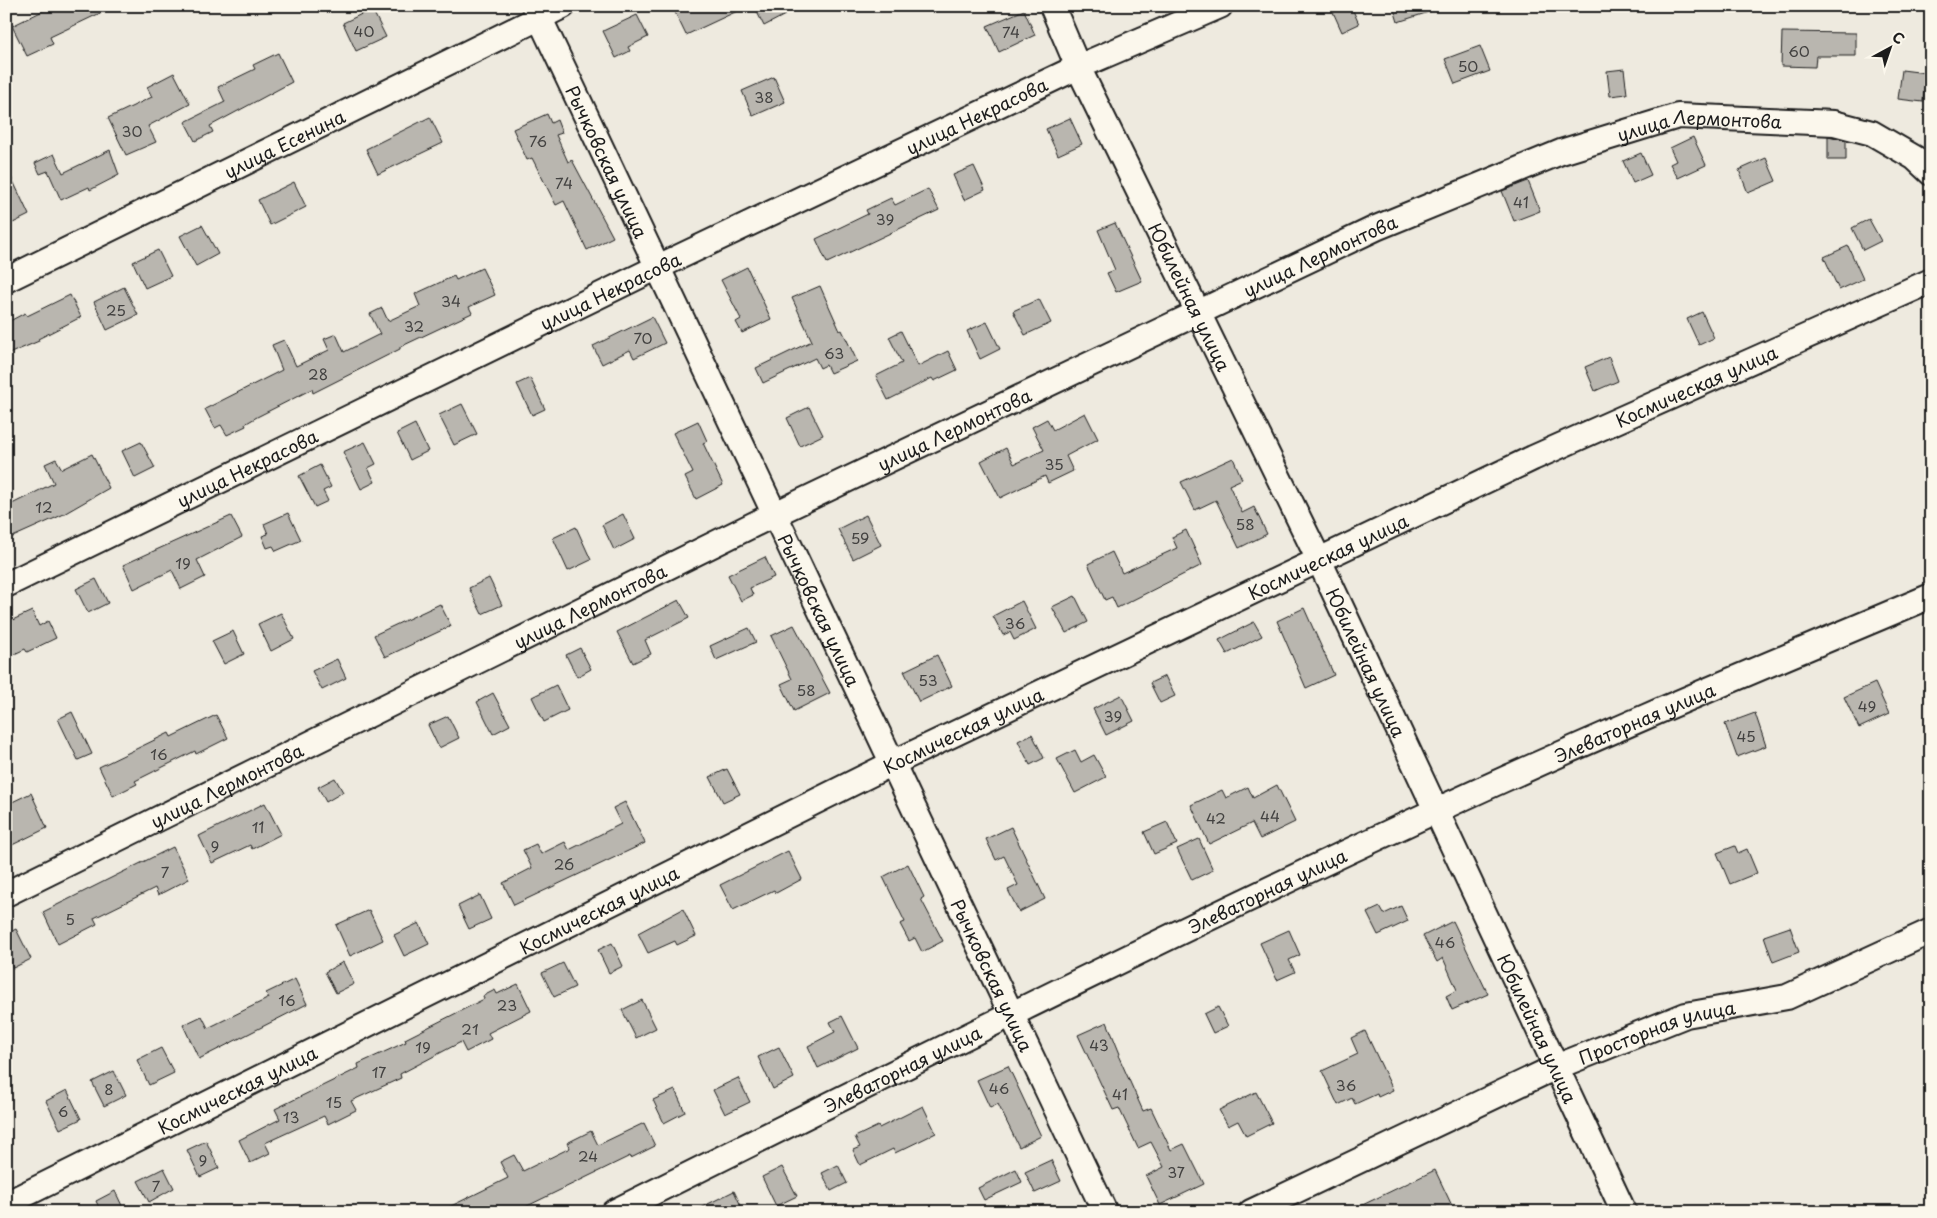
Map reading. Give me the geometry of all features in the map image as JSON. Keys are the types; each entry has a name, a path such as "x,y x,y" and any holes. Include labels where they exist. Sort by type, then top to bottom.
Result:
{"street":[{"name":"улица Есенина","path":"6,280 537,12 563,6"},
{"name":"Юбилейная улица","path":"1052,6 1078,67 1197,314 1319,560 1434,811 1624,1212"},
{"name":"улица Некрасова","path":"6,585 658,268 1078,67 1220,6"},
{"name":"Рычковская улица","path":"537,12 773,515 893,763 1105,1212"},
{"name":"улица Лермонтова","path":"6,894 773,515 1376,228 1561,152 1678,116 1834,123 1872,133 1915,158 1931,173"},
{"name":"Космическая улица","path":"6,1204 893,763 1542,454 1931,281"},
{"name":"Элеваторная улица","path":"614,1212 1012,1014 1434,811 1616,729 1931,596"},
{"name":"Просторная улица","path":"1251,1212 1556,1068 1686,1015 1787,996 1931,931"}],"building":[{"path":"53,6 115,6 50,37 53,44 27,56 12,26"},
{"path":"672,6 748,6 686,35"},
{"path":"754,6 781,6 785,15 764,26"},
{"path":"1346,6 1351,6 1359,24 1342,32 1333,12"},
{"path":"1393,6 1438,6 1438,9 1398,22"},
{"path":"372,9 386,37 356,51 343,23"},
{"path":"1024,10 1035,35 999,52 987,26"},
{"path":"637,15 648,37 628,47 630,51 616,58 603,31"},
{"path":"1782,32 1856,33 1856,56 1816,56 1815,67 1781,66"},
{"path":"1480,46 1490,71 1455,84 1445,59"},
{"path":"278,53 292,82 210,126 213,132 195,141 185,122 225,102 218,87 255,69 253,65"},
{"path":"1624,69 1627,94 1610,96 1607,71"},
{"path":"1902,70 1926,73 1923,102 1898,99"},
{"path":"174,73 190,104 148,126 156,142 126,155 108,118 152,97 147,87"},
{"path":"774,77 785,102 753,116 742,91"},
{"path":"547,114 551,123 557,120 562,133 556,135 568,162 572,160 613,237 587,250 564,201 556,205 532,158 527,160 513,129"},
{"path":"430,117 443,143 378,174 366,149"},
{"path":"1070,118 1082,144 1058,155 1046,129"},
{"path":"1828,136 1846,140 1846,160 1828,160"},
{"path":"1693,137 1706,165 1678,178 1670,164 1676,161 1670,148"},
{"path":"110,150 119,175 90,190 89,187 61,200 48,171 40,174 35,163 54,154 63,173"},
{"path":"1641,153 1651,175 1633,183 1623,161"},
{"path":"1766,158 1776,181 1748,193 1739,170"},
{"path":"6,166 29,215 13,223 6,209"},
{"path":"974,166 985,190 964,200 953,175"},
{"path":"1528,181 1540,211 1514,221 1502,191"},
{"path":"294,182 306,207 270,225 258,200"},
{"path":"928,189 939,210 827,263 816,239 868,214 866,210 891,198 895,205"},
{"path":"1869,219 1881,241 1863,250 1852,228"},
{"path":"1115,223 1142,281 1116,292 1107,273 1115,270 1098,230"},
{"path":"202,225 218,254 196,266 180,236"},
{"path":"1848,246 1863,279 1839,290 1824,257"},
{"path":"158,250 171,276 145,288 133,262"},
{"path":"747,267 771,319 742,333 736,322 741,319 721,280"},
{"path":"482,268 495,295 469,307 472,313 400,347 400,349 313,393 312,389 257,417 245,424 246,426 227,435 221,425 215,428 205,409 282,370 272,345 284,340 296,366 329,350 324,339 336,334 344,352 380,334 370,314 382,308 388,321 420,306 415,294 454,276 456,280"},
{"path":"820,286 840,331 842,330 857,361 830,373 826,365 820,368 815,358 763,383 756,368 812,341 792,298"},
{"path":"124,287 138,315 107,330 94,302"},
{"path":"70,295 81,317 38,339 39,341 6,355 6,323 25,313 27,316"},
{"path":"1039,299 1051,323 1025,335 1013,311"},
{"path":"1702,312 1714,338 1699,345 1687,319"},
{"path":"652,317 665,343 634,358 630,350 602,364 593,346"},
{"path":"987,322 1000,349 980,359 967,331"},
{"path":"901,331 918,366 948,351 957,370 934,381 932,378 888,400 876,376 902,363 889,337"},
{"path":"1609,357 1618,381 1595,391 1585,367"},
{"path":"530,378 545,409 532,415 517,384"},
{"path":"462,404 477,434 454,445 439,415"},
{"path":"809,407 823,435 800,446 787,418"},
{"path":"1085,413 1098,439 1066,456 1073,471 1048,483 1045,476 1000,498 981,461 1006,448 1014,464 1044,450 1032,427 1047,419 1053,430"},
{"path":"698,421 707,441 703,443 723,485 696,499 685,477 693,473 673,433"},
{"path":"415,424 428,451 410,460 397,433"},
{"path":"141,442 155,468 135,478 122,451"},
{"path":"365,442 376,464 368,468 375,482 361,489 343,452"},
{"path":"92,454 109,488 62,515 6,540 6,507 54,483 45,464 56,459 62,469"},
{"path":"1233,458 1242,479 1229,485 1242,513 1254,507 1267,534 1239,548 1216,500 1195,510 1181,482"},
{"path":"320,465 331,487 323,491 328,501 315,507 299,476"},
{"path":"288,513 301,540 276,551 273,546 267,548 262,536 268,534 264,524"},
{"path":"623,514 635,539 614,550 602,525"},
{"path":"866,515 881,545 853,559 838,529"},
{"path":"231,516 242,537 197,560 205,577 181,589 172,570 134,589 123,565"},
{"path":"576,527 591,560 568,571 553,538"},
{"path":"1186,530 1202,565 1117,608 1112,597 1105,600 1088,564 1112,552 1122,573 1177,548 1172,537"},
{"path":"765,557 774,577 750,588 753,595 741,601 728,575"},
{"path":"489,578 502,605 482,614 469,588"},
{"path":"96,579 108,603 88,613 76,589"},
{"path":"1075,596 1088,622 1066,633 1052,607"},
{"path":"679,600 689,618 645,640 651,654 633,663 617,632"},
{"path":"1022,601 1036,629 1014,640 1010,632 1003,635 993,616"},
{"path":"440,604 451,626 385,657 374,635"},
{"path":"1304,608 1334,675 1306,688 1277,621"},
{"path":"32,611 39,626 48,621 56,638 27,652 25,649 6,658 6,623"},
{"path":"281,613 294,639 271,651 258,624"},
{"path":"1254,622 1262,636 1227,654 1219,640"},
{"path":"794,625 830,693 794,711 781,684 792,679 771,636"},
{"path":"749,628 756,642 716,660 710,646"},
{"path":"233,631 244,654 224,664 212,641"},
{"path":"580,648 591,669 577,677 566,655"},
{"path":"937,655 952,686 919,702 904,671"},
{"path":"337,659 346,678 322,690 312,671"},
{"path":"1165,676 1175,696 1160,703 1150,683"},
{"path":"1875,683 1889,714 1859,728 1844,697"},
{"path":"556,685 568,710 544,722 532,697"},
{"path":"493,693 510,725 493,734 477,702"},
{"path":"1121,695 1134,721 1106,735 1093,709"},
{"path":"72,712 92,754 78,760 58,719"},
{"path":"1755,713 1766,746 1737,757 1725,724"},
{"path":"216,715 228,738 196,754 195,751 135,781 137,784 113,796 99,767 169,733 171,737"},
{"path":"448,716 459,738 439,748 428,725"},
{"path":"1032,734 1044,758 1030,765 1018,741"},
{"path":"1075,750 1081,762 1094,755 1106,777 1075,793 1057,759"},
{"path":"727,769 740,794 723,802 710,777"},
{"path":"335,778 343,792 326,802 318,787"},
{"path":"1277,785 1295,822 1260,839 1252,823 1209,844 1191,805 1222,790 1226,798 1248,787 1253,798"},
{"path":"31,793 47,828 6,848 6,805"},
{"path":"625,802 645,843 514,905 503,883 532,868 523,850 536,844 541,854 565,842 569,850 621,824 613,808"},
{"path":"265,803 281,834 252,849 250,845 212,863 199,836"},
{"path":"1167,822 1177,844 1154,854 1144,832"},
{"path":"1011,827 1045,899 1019,912 1008,890 1018,885 1004,856 996,860 986,839"},
{"path":"1199,839 1213,870 1192,880 1177,849"},
{"path":"1735,846 1738,853 1747,849 1757,873 1730,884 1717,853"},
{"path":"173,847 189,879 158,895 155,888 94,918 97,924 58,944 43,912"},
{"path":"788,851 802,879 776,893 774,890 733,910 720,885"},
{"path":"908,864 924,897 921,899 943,941 922,952 915,938 909,941 900,924 905,922 883,877"},
{"path":"480,895 491,919 469,929 458,906"},
{"path":"1401,906 1408,921 1378,935 1367,913 1380,907 1384,914"},
{"path":"683,909 696,936 677,945 675,941 648,953 638,933"},
{"path":"369,910 383,940 350,956 336,925"},
{"path":"1453,921 1488,994 1452,1010 1446,996 1457,990 1443,958 1437,962 1423,936"},
{"path":"419,923 429,944 404,956 394,935"},
{"path":"1790,927 1799,952 1773,962 1764,936"},
{"path":"16,929 31,959 13,968 6,953 6,934"},
{"path":"1289,930 1300,955 1289,960 1295,972 1277,980 1260,943"},
{"path":"612,943 623,966 609,973 598,950"},
{"path":"343,962 354,984 336,993 325,972"},
{"path":"563,963 575,987 554,997 542,973"},
{"path":"295,979 307,1004 199,1059 183,1025 202,1016 208,1028 269,998 266,993"},
{"path":"518,984 531,1011 488,1033 491,1039 466,1052 461,1042 400,1074 401,1078 351,1101 356,1110 328,1124 324,1116 265,1143 270,1153 250,1163 239,1140 280,1119 275,1109 359,1068 358,1064 406,1042 405,1039 484,999 483,996 495,990 497,994"},
{"path":"642,1000 656,1028 636,1038 622,1010"},
{"path":"1218,1007 1228,1026 1213,1033 1204,1014"},
{"path":"842,1016 858,1048 818,1068 808,1046 835,1032 830,1022"},
{"path":"1107,1022 1120,1054 1118,1055 1143,1111 1151,1108 1171,1150 1184,1144 1204,1184 1160,1205 1146,1176 1164,1167 1151,1142 1138,1148 1119,1108 1113,1110 1078,1035"},
{"path":"1365,1031 1393,1090 1378,1097 1377,1094 1355,1104 1352,1098 1338,1105 1322,1071 1358,1054 1351,1038"},
{"path":"779,1047 794,1078 773,1089 758,1057"},
{"path":"161,1048 174,1073 149,1085 137,1060"},
{"path":"1008,1066 1041,1136 1019,1147 998,1104 990,1108 977,1080"},
{"path":"114,1071 126,1095 104,1106 92,1082"},
{"path":"738,1078 750,1102 725,1114 713,1090"},
{"path":"67,1090 81,1119 60,1129 46,1101"},
{"path":"675,1090 685,1112 664,1123 653,1100"},
{"path":"1256,1092 1272,1123 1246,1136 1238,1121 1228,1126 1219,1110"},
{"path":"923,1106 936,1133 895,1153 893,1149 860,1165 853,1150 860,1147 855,1137 878,1126 879,1128"},
{"path":"644,1123 655,1146 631,1158 630,1156 515,1212 439,1212 508,1178 500,1162 514,1155 523,1171 570,1148 567,1143 591,1131 598,1145"},
{"path":"206,1141 219,1168 200,1177 187,1150"},
{"path":"1051,1160 1061,1181 1035,1193 1025,1172"},
{"path":"838,1165 847,1183 831,1191 822,1173"},
{"path":"782,1167 797,1196 776,1206 762,1177"},
{"path":"164,1168 174,1188 149,1202 138,1181"},
{"path":"1016,1169 1022,1182 984,1200 978,1188"},
{"path":"1435,1170 1455,1212 1439,1212 1436,1206 1424,1212 1348,1212"},
{"path":"115,1191 125,1212 101,1212 96,1201"},
{"path":"734,1191 744,1212 692,1212"}]}
